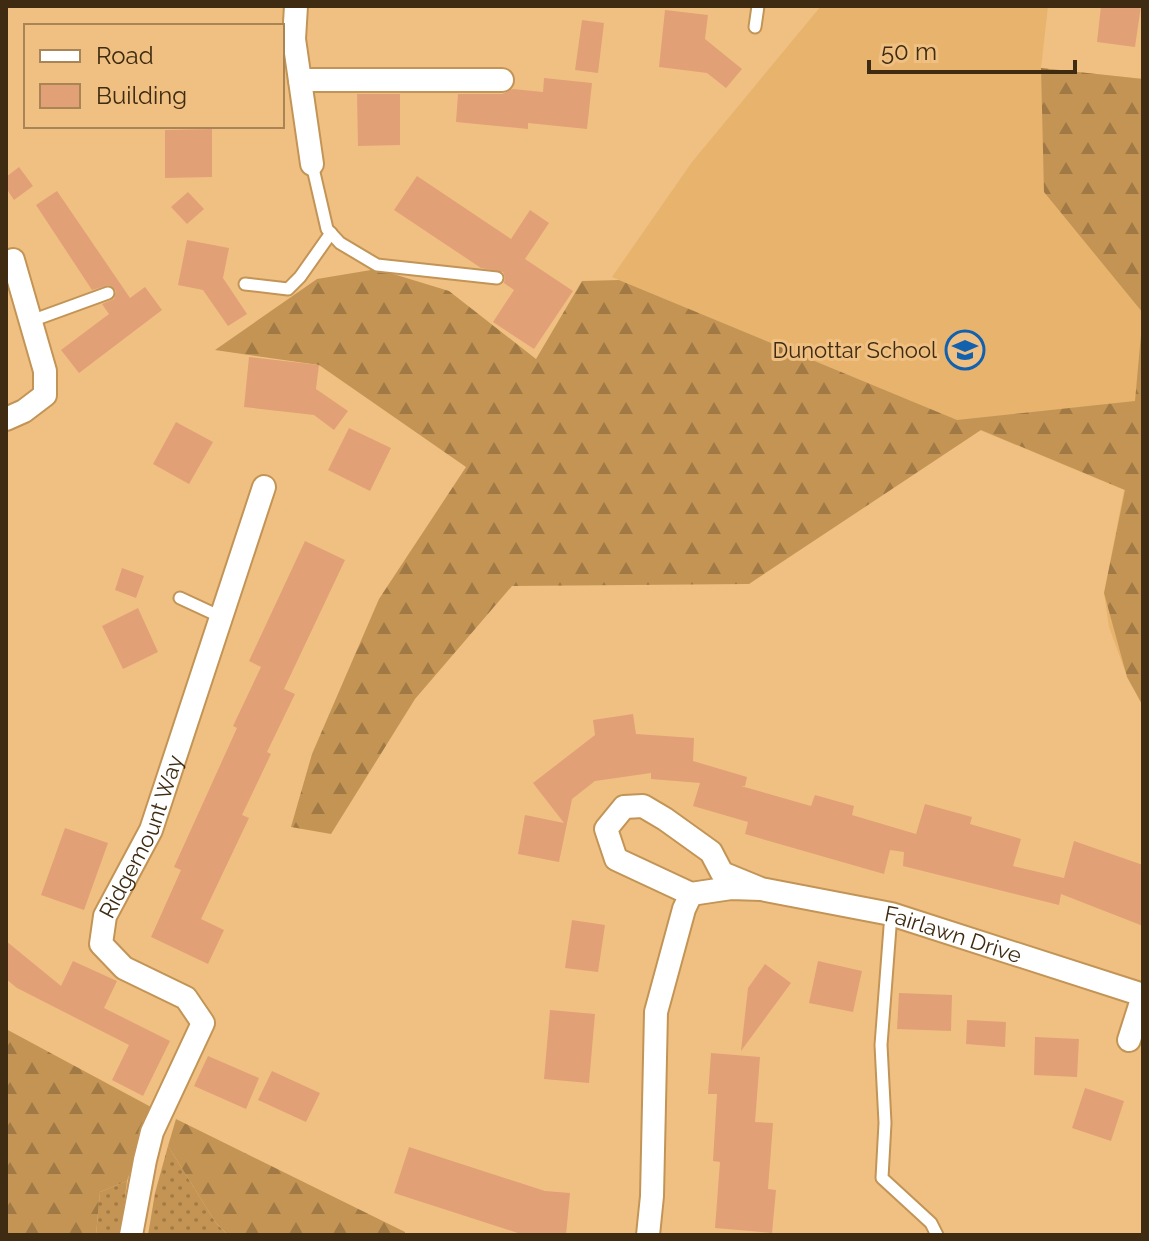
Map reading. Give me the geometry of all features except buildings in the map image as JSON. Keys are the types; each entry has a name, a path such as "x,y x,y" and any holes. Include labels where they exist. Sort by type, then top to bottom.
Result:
{"street":[{"path":"296,6 294,39 312,164"},
{"path":"300,80 502,80"},
{"path":"6,419 24,411 45,395 45,371 9,258"},
{"name":"Ridgemount Way","path":"131,1235 152,1132 203,1023 186,998 124,968 101,944 105,916 151,830 264,487"},
{"name":"Fairlawn Drive","path":"761,889 722,873 711,852 643,806 624,807 606,829 616,859 691,894 731,888 761,889 891,914 1143,995 1129,1040"},
{"path":"648,1235 652,1196 656,1012 684,909 691,894"}],"lane":[{"path":"755,27 758,6"},
{"path":"312,164 327,229 340,243 377,265 497,278"},
{"path":"245,284 288,289 331,233"},
{"path":"31,321 108,293"},
{"path":"180,598 222,617"},
{"path":"891,914 881,1045 885,1123 882,1178 931,1223 937,1235"}],"shaded area":[{"name":"Dunottar School","path":"821,6 1048,6 1041,68 1143,79 1143,707 1109,627 1104,593 1124,490 612,277 692,162"}],"green space":[{"path":"1041,68 1143,79 1143,313 1044,192"},
{"path":"377,269 449,291 536,359 582,281 619,280 957,420 1135,401 1143,313 1143,706 1127,677 1104,593 1125,490 981,430 749,584 512,586 415,699 331,834 291,827 312,754 379,599 466,467 319,365 215,350 317,279"},
{"path":"6,1029 151,1107 127,1181 100,1192 96,1235 6,1235"},
{"path":"176,1119 405,1232 405,1235 228,1235 216,1223 168,1146"},
{"path":"168,1146 216,1223 228,1235 148,1235"},
{"path":"127,1181 120,1235 96,1235 100,1192"}],"place":[{"name":"Dunottar School","path":"965,350"}]}
